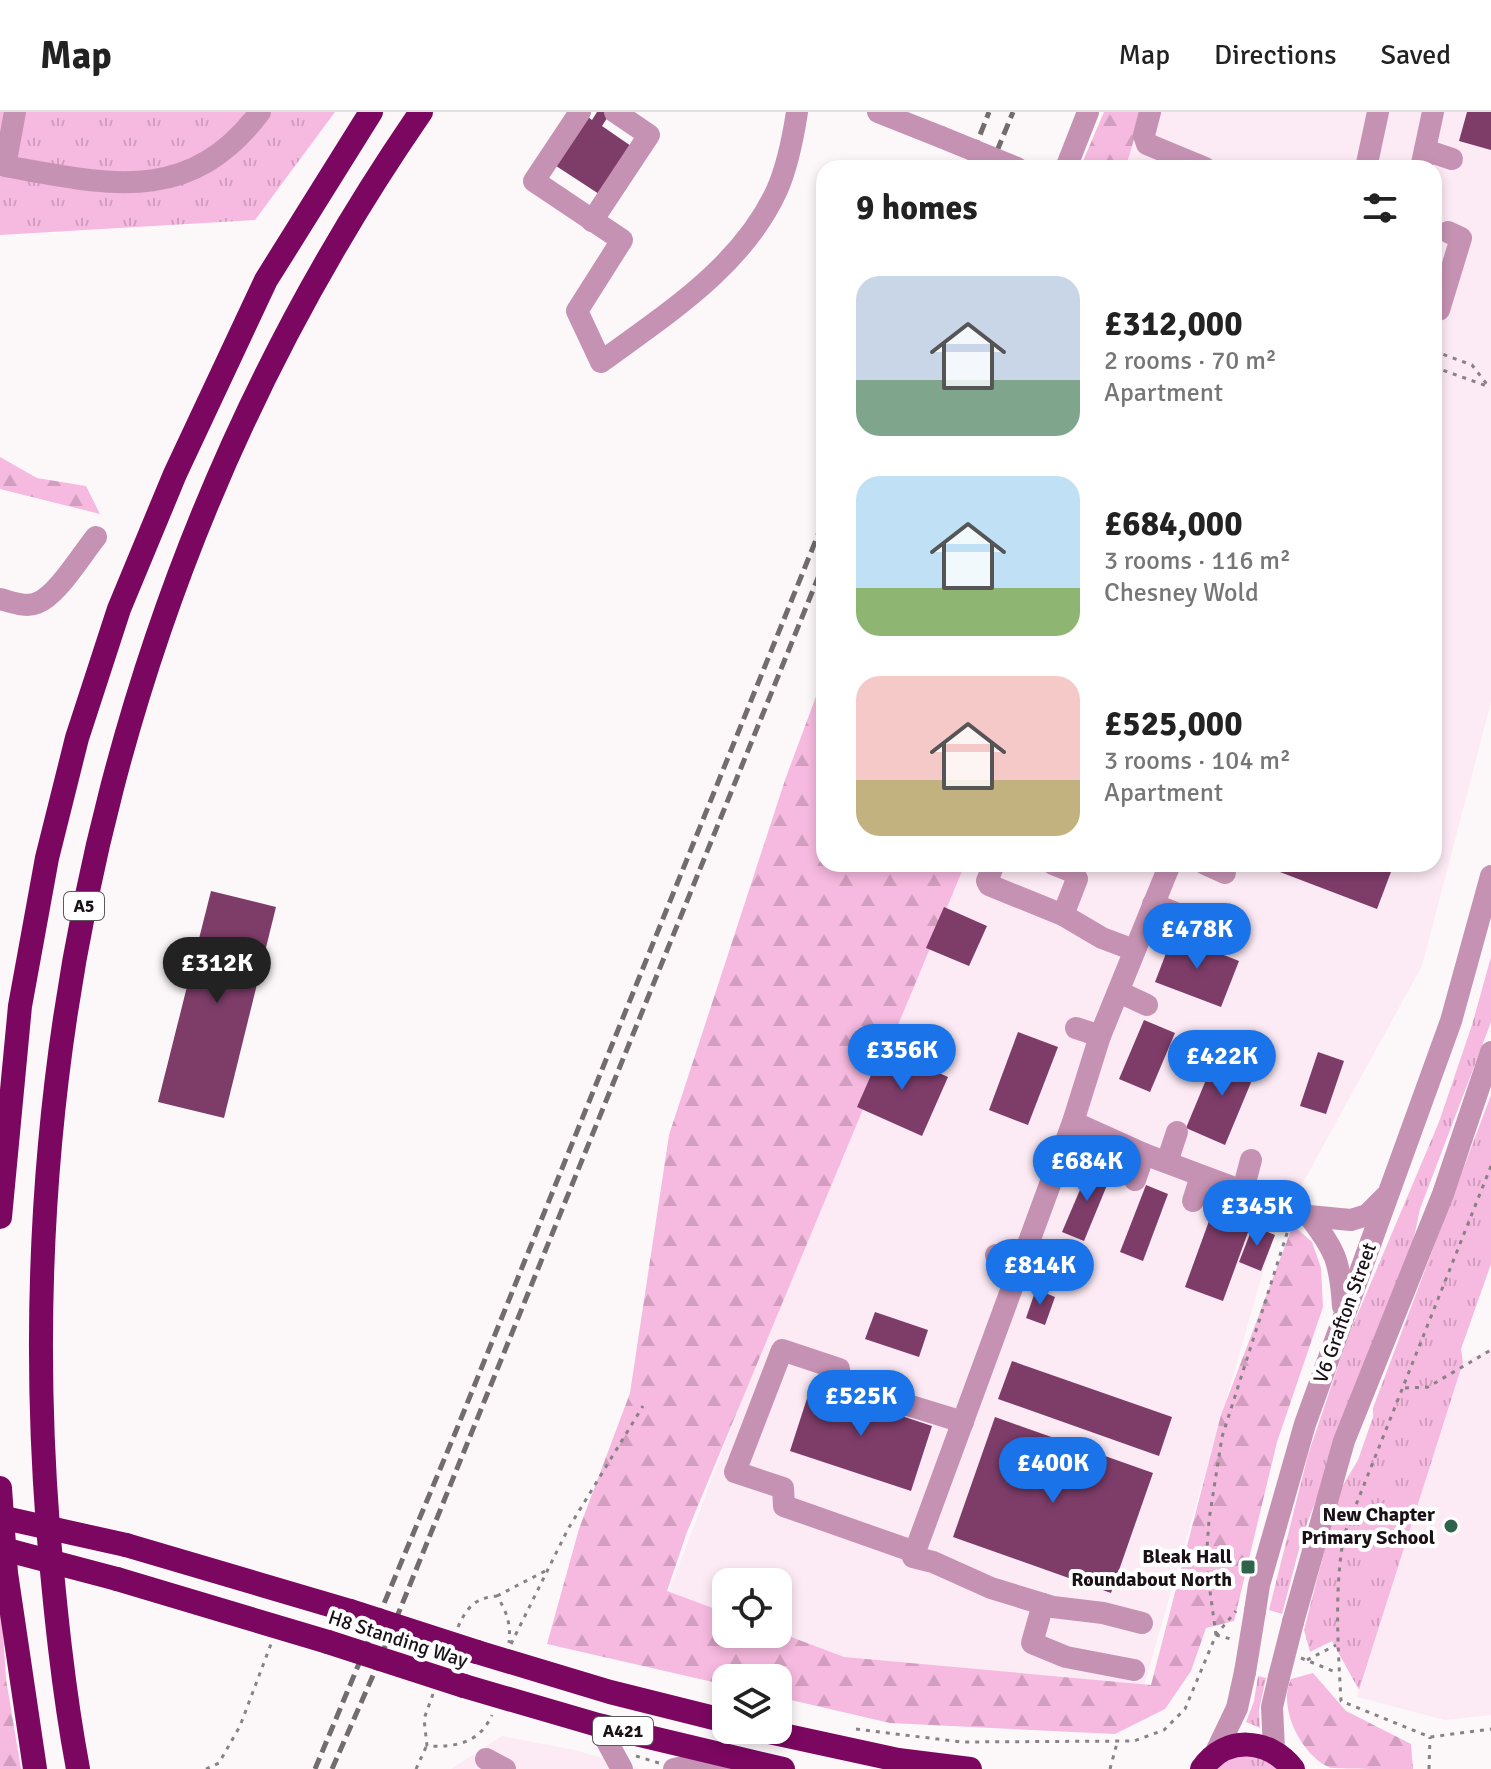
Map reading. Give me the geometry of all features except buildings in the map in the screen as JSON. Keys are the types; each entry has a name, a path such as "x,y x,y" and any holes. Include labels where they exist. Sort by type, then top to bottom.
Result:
{"highway":[{"name":"A5","path":"0,1217 20,1006 47,858 77,738 119,609 175,474 266,280 371,112"},
{"name":"A5","path":"78,1769 53,1590 42,1444 40,1303 47,1185 63,1029 88,887 120,754 162,621 221,467 274,355 372,183 421,112"},
{"path":"0,1488 6,1573 35,1769"},
{"name":"H8 Standing Way","path":"0,1517 126,1545 610,1692 712,1718"},
{"name":"H8 Standing Way","path":"0,1548 117,1579 598,1725 783,1769"},
{"path":"792,1737 898,1760 970,1769"},
{"path":"1204,1763 1229,1747 1259,1745 1274,1750 1293,1769"}],"street":[{"path":"15,112 2,166 94,182 130,184 183,174 213,158 246,131 260,112"},
{"path":"580,112 534,181 622,240 577,311 601,362 708,280 737,250 777,190 791,148 797,112"},
{"path":"592,221 649,135 615,112"},
{"path":"878,112 997,160"},
{"path":"1069,160 1088,112"},
{"path":"1150,112 1144,135 1147,144 1186,160"},
{"path":"1368,160 1378,112"},
{"path":"1433,112 1423,159 1452,159"},
{"path":"1442,230 1461,238 1442,300"},
{"path":"0,599 23,605 36,604 49,596 96,537"},
{"path":"991,872 987,881 989,885 1063,915 1102,938 1134,950"},
{"path":"1063,915 1077,879 1073,872"},
{"path":"1142,1623 1103,1613 1043,1604 991,1588 933,1562 913,1557 1073,1122 1100,1036 1167,872"},
{"name":"V6 Grafton Street","path":"1204,1763 1237,1708 1259,1585 1305,1424 1451,1021 1491,876"},
{"path":"1153,904 1185,917"},
{"path":"1119,992 1147,1005"},
{"path":"1076,1028 1100,1036"},
{"path":"1274,1750 1272,1707 1344,1441 1443,1194 1491,1052"},
{"path":"1073,1122 1144,1154 1302,1214 1351,1220 1367,1215 1388,1193"},
{"path":"1167,1162 1177,1132"},
{"path":"1135,1180 1144,1154"},
{"path":"1243,1190 1251,1160"},
{"path":"1193,1201 1201,1176"},
{"path":"1302,1214 1332,1246 1341,1277 1344,1314"},
{"path":"996,1255 1052,1259"},
{"path":"915,1552 784,1506 783,1488 735,1472 782,1350 839,1369 839,1384 963,1422"},
{"path":"1043,1604 1032,1643 1066,1657 1134,1670"},
{"path":"598,1725 622,1769"},
{"path":"674,1769 733,1757"}],"path":[{"path":"1442,354 1472,365 1490,387"},
{"path":"1442,370 1490,387"},
{"path":"1491,1166 1344,1535 1339,1565 1338,1644 1341,1701 1430,1737 1491,1729"},
{"path":"855,1729 961,1742 1077,1740 1117,1743 1134,1741 1164,1730 1185,1709 1216,1635 1206,1562 1222,1437 1302,1214"},
{"path":"1405,1388 1428,1387 1491,1350"},
{"path":"497,1596 506,1612 510,1629 508,1650 568,1529 643,1406"},
{"path":"457,1628 471,1604 483,1597 497,1596 549,1569"},
{"path":"217,1769 240,1726 262,1673 274,1633"},
{"path":"1338,1644 1307,1660 1339,1674"},
{"path":"416,1769 427,1746 424,1719 430,1701"},
{"path":"427,1746 453,1747 473,1737 486,1729 497,1705"},
{"path":"1429,1769 1430,1737"},
{"path":"1110,1769 1117,1743"},
{"path":"206,1769 219,1763"}],"shaded area":[{"path":"1142,112 1491,112 1491,702 1422,966 1273,1237 1143,1689 842,1658 792,1639 792,1568 712,1568 712,1611 668,1594 852,1111 952,872 1442,872 1442,160 1128,160"},
{"name":"New Chapter Primary School","path":"1491,1348 1491,1715 1445,1720 1357,1697 1463,1362"},
{"path":"502,1736 575,1750 640,1769 451,1769"}],"green space":[{"path":"0,112 335,112 255,220 0,235"},
{"path":"1104,112 1142,112 1128,160 1083,160"},
{"path":"0,457 37,478 86,486 100,514 0,489"},
{"path":"816,697 816,872 962,872 687,1532 667,1591 712,1608 712,1648 792,1648 792,1637 844,1657 1151,1685 1221,1415 1293,1225 1312,1242 1321,1268 1323,1307 1277,1442 1234,1621 1206,1628 1191,1671 1165,1709 1115,1734 890,1723 792,1700 792,1664 712,1664 712,1682 547,1644 579,1529 630,1393 669,1135 785,780"},
{"path":"1491,957 1491,1022 1420,1209 1410,1256 1303,1534 1282,1614 1269,1610 1308,1455 1348,1337 1439,1122"},
{"path":"1491,1095 1491,1264 1461,1349 1463,1362 1359,1690 1332,1641 1310,1652 1304,1630 1340,1490 1358,1460 1373,1417 1373,1408"},
{"path":"0,1586 6,1679 21,1769 0,1769"},
{"path":"1313,1673 1346,1711 1411,1744 1413,1769 1331,1768 1320,1762 1295,1730 1287,1703 1291,1679"},
{"path":"1258,1676 1266,1678 1259,1710 1260,1728 1246,1722 1254,1701"},
{"path":"1257,1754 1283,1769 1217,1769 1230,1758"}],"railway":[{"path":"970,160 989,112"},
{"path":"993,160 1013,112"},
{"path":"315,1769 456,1431 816,540"},
{"path":"332,1769 375,1671 816,583"}],"place":[{"name":"New Chapter Primary School","path":"1451,1526"},
{"name":"Bleak Hall Roundabout North","path":"1248,1567"}]}
